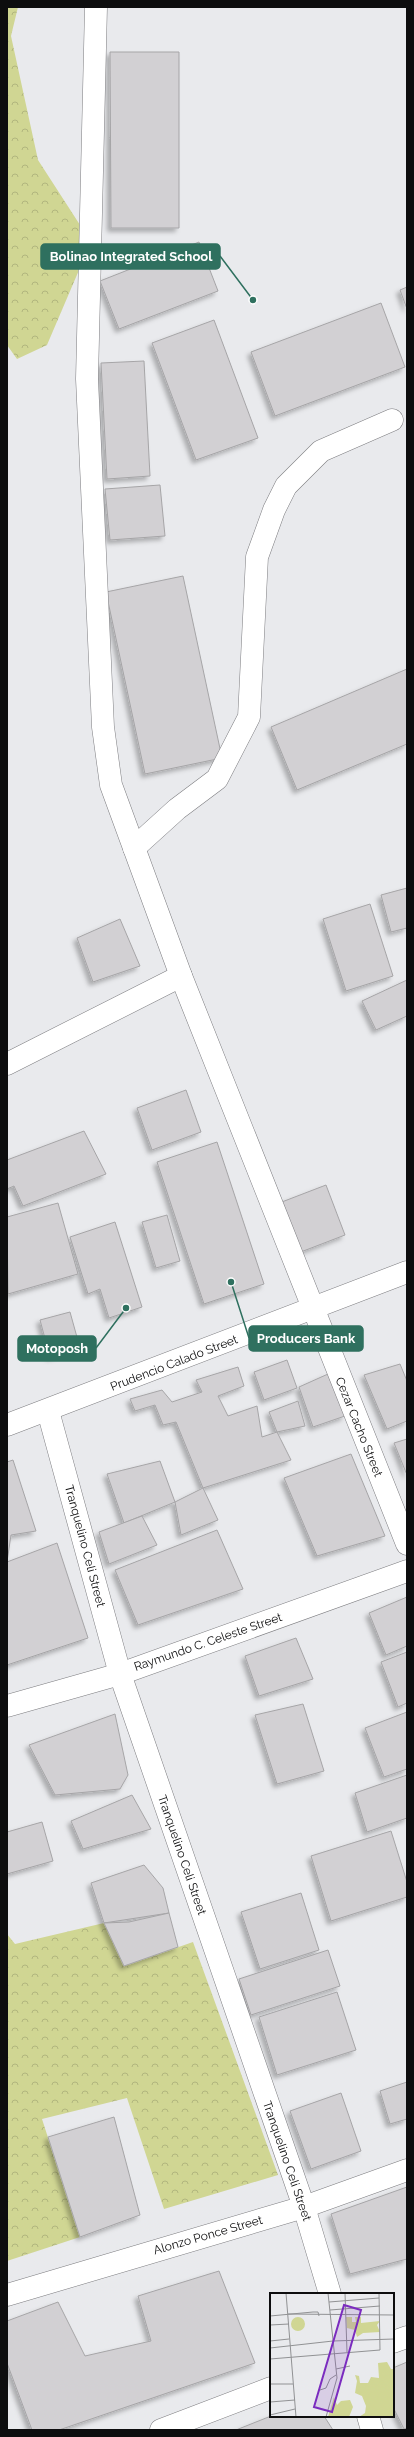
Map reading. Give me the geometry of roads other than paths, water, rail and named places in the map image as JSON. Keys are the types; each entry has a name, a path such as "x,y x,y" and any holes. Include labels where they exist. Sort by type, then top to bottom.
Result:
{"street":[{"name":"Cezar Cacho Street","path":"96,7 88,379 103,727 111,784 181,976 312,1309 407,1544"},
{"path":"134,848 177,809 217,779 249,718 257,557 274,510 286,486 322,451 392,420"},
{"path":"7,1064 181,976"},
{"name":"Prudencio Calado Street","path":"7,1425 48,1411 407,1272"},
{"name":"Tranquelino Celi Street","path":"48,1411 120,1674 304,2207 330,2293"},
{"name":"Raymundo C. Celeste Street","path":"7,1706 120,1674 407,1571"},
{"name":"Alonzo Ponce Street","path":"7,2295 304,2207 407,2170"},
{"path":"394,2342 407,2336"},
{"path":"162,2430 270,2388"},
{"path":"368,2417 372,2430"}],"place":[{"name":"Bolinao Integrated School","path":"253,300"},
{"name":"Producers Bank","path":"231,1282"},
{"name":"Motoposh","path":"126,1308"}]}
